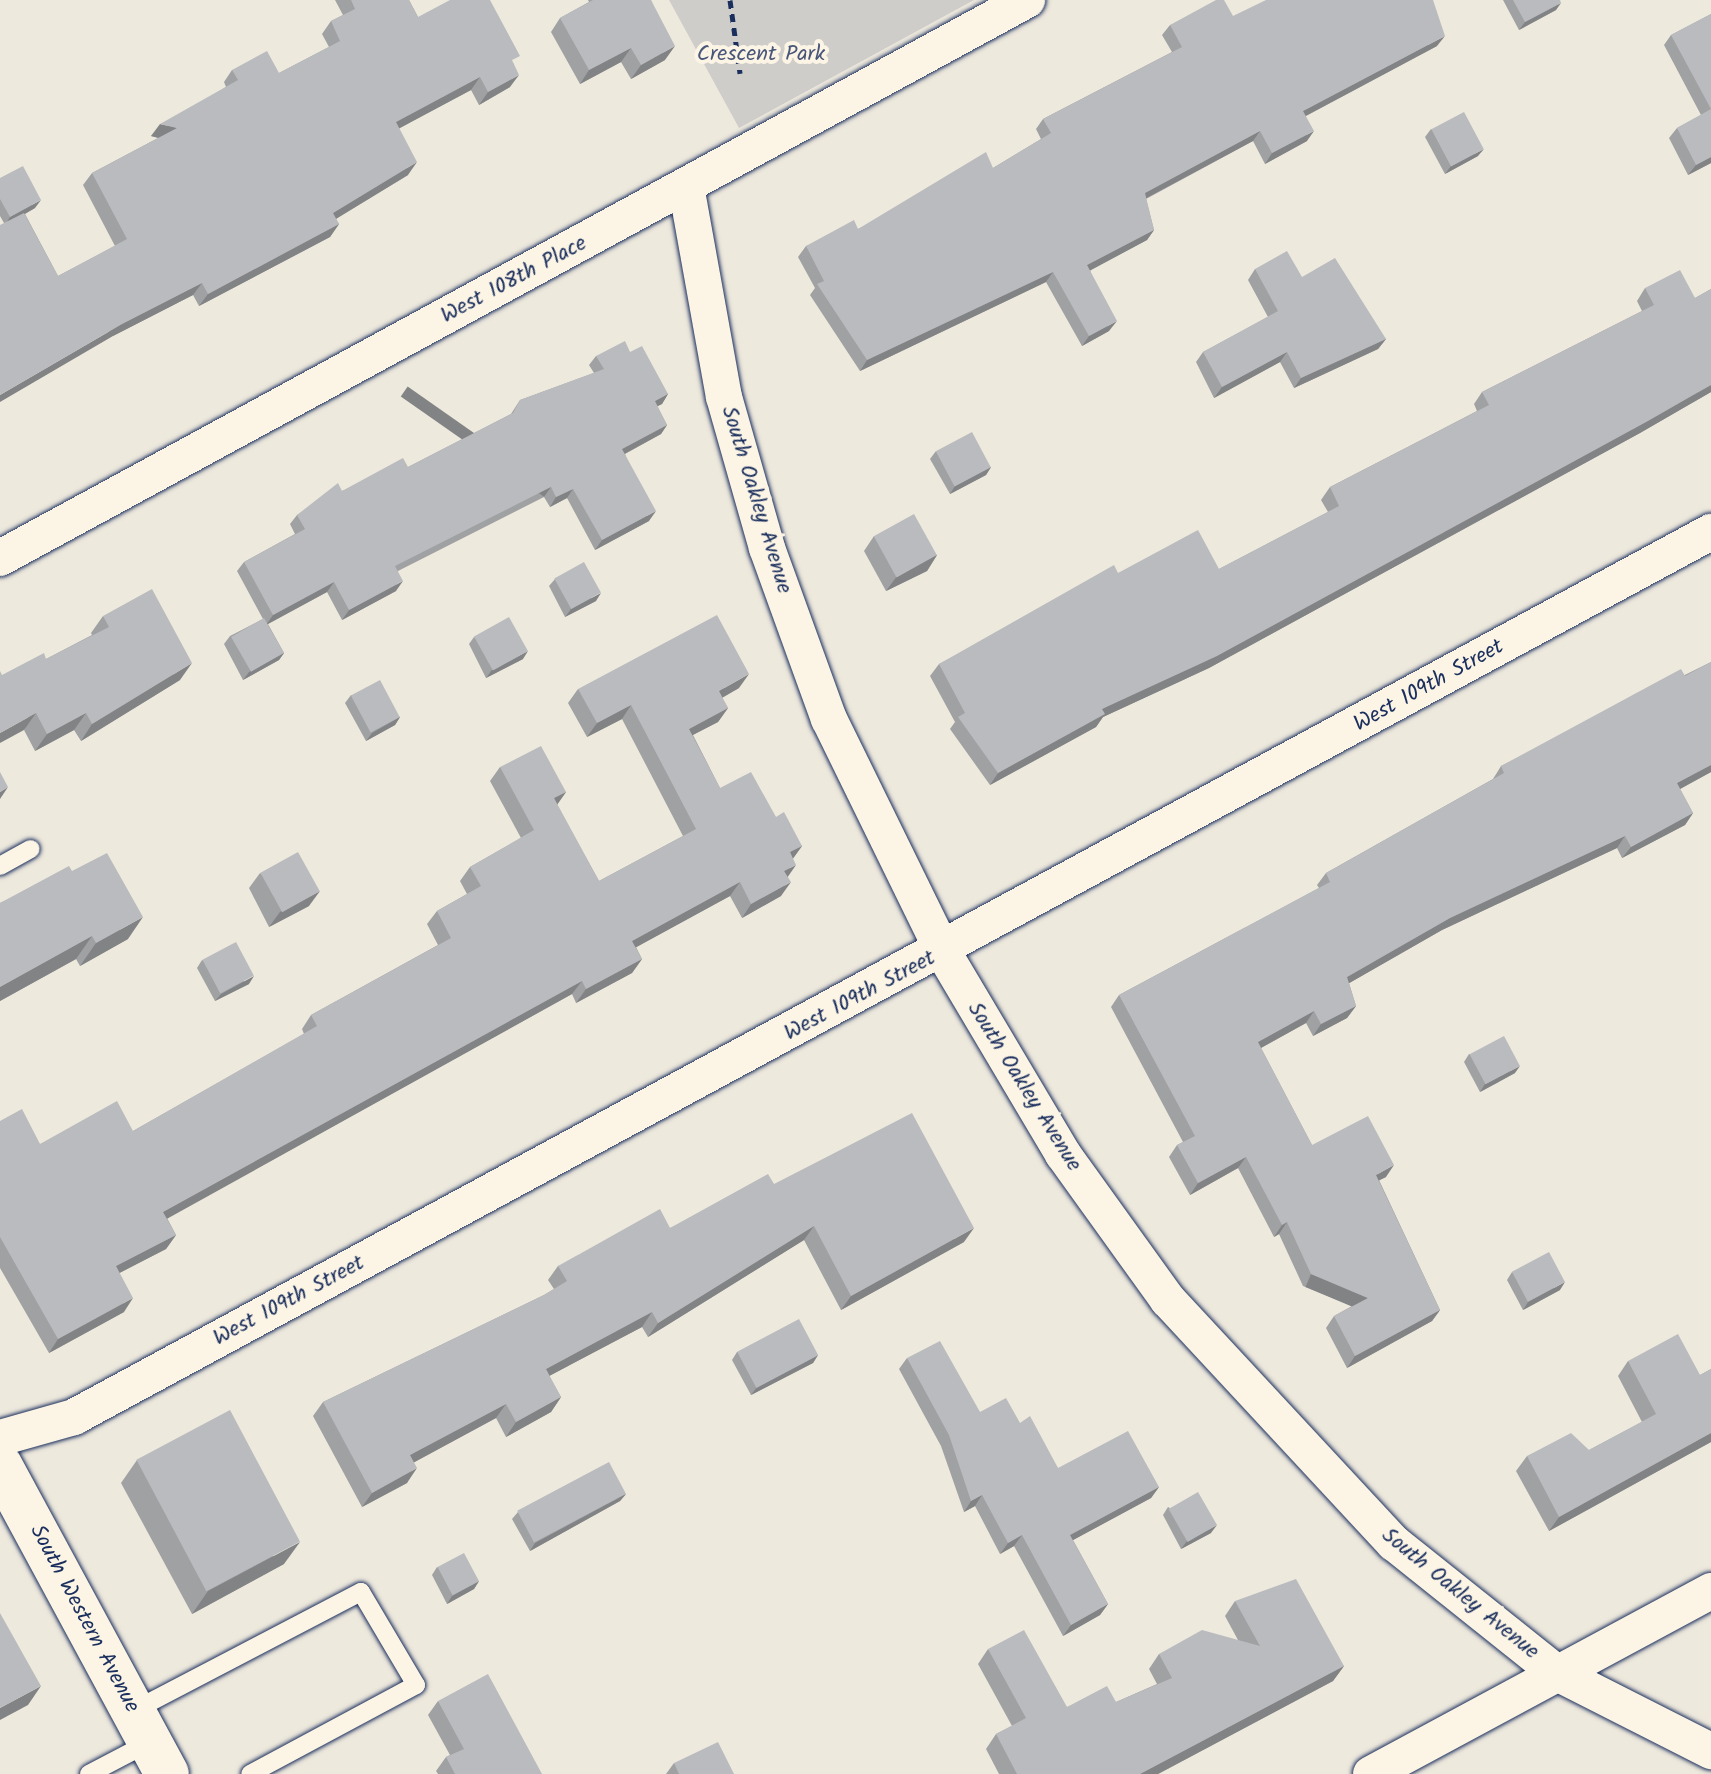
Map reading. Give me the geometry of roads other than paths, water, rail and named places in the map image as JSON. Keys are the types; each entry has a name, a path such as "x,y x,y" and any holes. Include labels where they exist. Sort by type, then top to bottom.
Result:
{"main road":[{"name":"South Western Avenue","path":"0,1465 150,1742"}],"street":[{"name":"West 108th Place","path":"0,558 1027,0"},
{"name":"South Oakley Avenue","path":"686,186 724,397 767,548 829,719 943,952 1063,1154 1168,1300 1394,1543 1557,1673 1711,1751"},
{"name":"West 109th Street","path":"0,1438 74,1417 943,952 1711,532"},
{"path":"1371,1774 1711,1591"}],"lane":[{"path":"0,866 31,849"},
{"path":"89,1774 150,1742 361,1592 416,1685 250,1774"}],"park label":[{"name":"Crescent Park","path":"761,55"}]}
